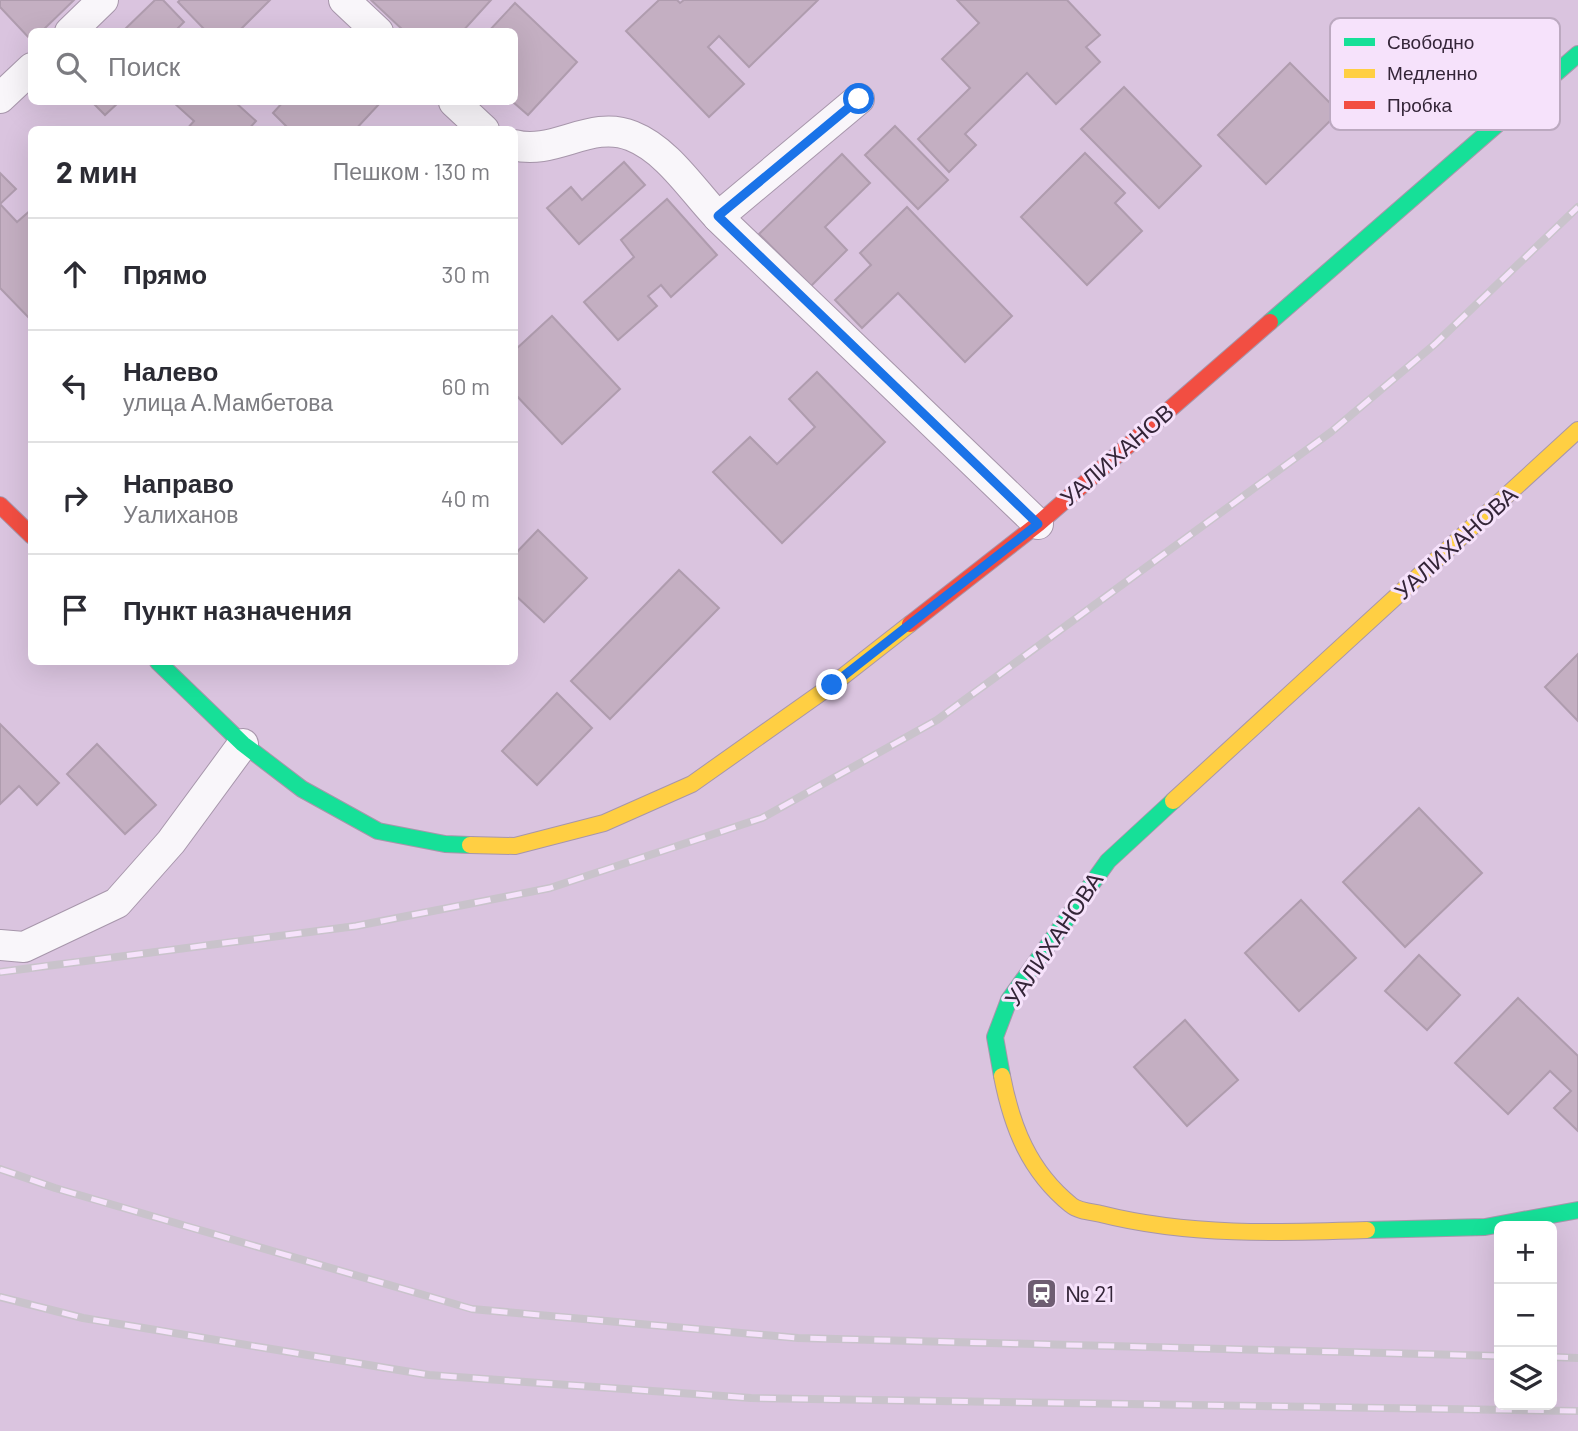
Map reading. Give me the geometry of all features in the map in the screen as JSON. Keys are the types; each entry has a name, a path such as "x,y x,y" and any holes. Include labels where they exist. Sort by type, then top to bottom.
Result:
{"street":[{"name":"УАЛИХАНОВ","path":"1560,70 1578,54"},
{"name":"УАЛИХАНОВ","path":"161,665 243,744 302,789 378,831 445,844 515,846 604,823 692,784 832,685 1038,524 1491,130"},
{"name":"УАЛИХАНОВА","path":"1578,430 1108,861 1031,965 1009,1000 995,1037 1011,1121 1040,1173 1073,1207 1136,1223 1248,1234 1485,1227 1578,1210"},
{"path":"0,505 28,532"}],"lane":[{"path":"74,28 103,0"},
{"path":"344,0 374,28"},
{"path":"0,98 28,72"},
{"path":"718,216 859,99"},
{"path":"457,105 480,126"},
{"path":"518,146 530,150 603,130 633,136 659,154 718,216 1038,524"},
{"path":"0,945 24,947 117,903 171,842 243,744"}],"building":[{"path":"0,0 74,0 45,28 28,28 28,37 0,7"},
{"path":"155,0 163,0 184,22 178,28 126,28"},
{"path":"270,0 242,28 203,28 178,2"},
{"path":"371,0 491,0 466,28 401,28"},
{"path":"659,0 677,0 680,3 684,0 818,0 749,67 719,36 708,47 744,84 709,117 626,31"},
{"path":"957,0 1067,0 1100,35 1086,47 1100,62 1056,104 1027,73 965,134 976,145 949,172 918,139 970,88 942,59 979,23"},
{"path":"515,3 577,62 528,115 516,105 518,28 492,28"},
{"path":"1290,63 1330,103 1330,121 1266,184 1218,135"},
{"path":"1124,87 1201,166 1159,208 1081,129"},
{"path":"95,105 116,105 105,115"},
{"path":"176,105 238,105 256,121 252,126 190,126 194,121"},
{"path":"280,105 378,105 359,126 286,126 273,113"},
{"path":"895,126 948,180 918,209 865,155"},
{"path":"1085,153 1125,193 1115,203 1142,231 1087,285 1021,217"},
{"path":"842,154 870,183 825,227 847,250 811,286 759,234"},
{"path":"624,162 645,185 579,244 547,208 571,187 582,200"},
{"path":"0,173 16,189 0,204"},
{"path":"667,199 717,255 671,297 661,285 648,296 657,306 618,340 584,302 634,257 621,240"},
{"path":"0,204 17,222 28,212 28,317 0,288"},
{"path":"907,207 1012,316 965,362 898,293 862,328 835,300 871,265 860,253"},
{"path":"552,316 620,389 562,444 518,397 518,347"},
{"path":"817,372 885,442 782,543 713,472 750,437 777,464 815,427 789,399"},
{"path":"538,530 587,578 544,622 518,598 518,551"},
{"path":"679,570 719,608 610,719 571,681"},
{"path":"1578,654 1578,721 1545,687"},
{"path":"557,693 592,728 537,785 502,751"},
{"path":"0,724 59,783 37,805 19,786 0,804"},
{"path":"97,744 156,805 125,834 67,774"},
{"path":"1419,808 1482,873 1405,947 1343,882"},
{"path":"1301,900 1356,958 1299,1011 1245,953"},
{"path":"1419,955 1460,995 1427,1030 1385,991"},
{"path":"1518,998 1578,1056 1578,1131 1554,1108 1571,1091 1550,1071 1508,1114 1455,1063"},
{"path":"1185,1020 1238,1080 1187,1126 1134,1067"}],"railway":[{"path":"0,972 356,926 550,888 762,818 937,720 1331,432 1435,344 1578,207"},
{"path":"0,1169 55,1188 472,1309 798,1338 1494,1356"},
{"path":"0,1297 83,1318 429,1375 751,1398 1578,1411"},
{"path":"1557,1357 1578,1358"}],"traffic: fast":[{"path":"1560,70 1578,54"},
{"path":"1270,322 1491,130"},
{"path":"161,665 243,744 302,789 378,831 445,844 470,845"},
{"path":"1002,1076 995,1037 1009,1000 1108,861 1173,801"},
{"path":"1367,1230 1485,1227 1578,1210"}],"traffic: slow":[{"path":"1173,801 1578,430"},
{"path":"470,845 515,846 604,823 692,784 832,685 910,624"},
{"path":"1002,1076 1017,1130 1033,1163 1056,1192 1077,1209 1134,1221 1200,1230 1367,1230"}],"traffic: jam":[{"path":"910,624 1038,524 1270,322"},
{"path":"0,505 28,532"}],"place":[{"name":"№ 21","path":"1042,1294"}],"route":[{"path":"832,685 1038,524 718,216 859,99"}]}
